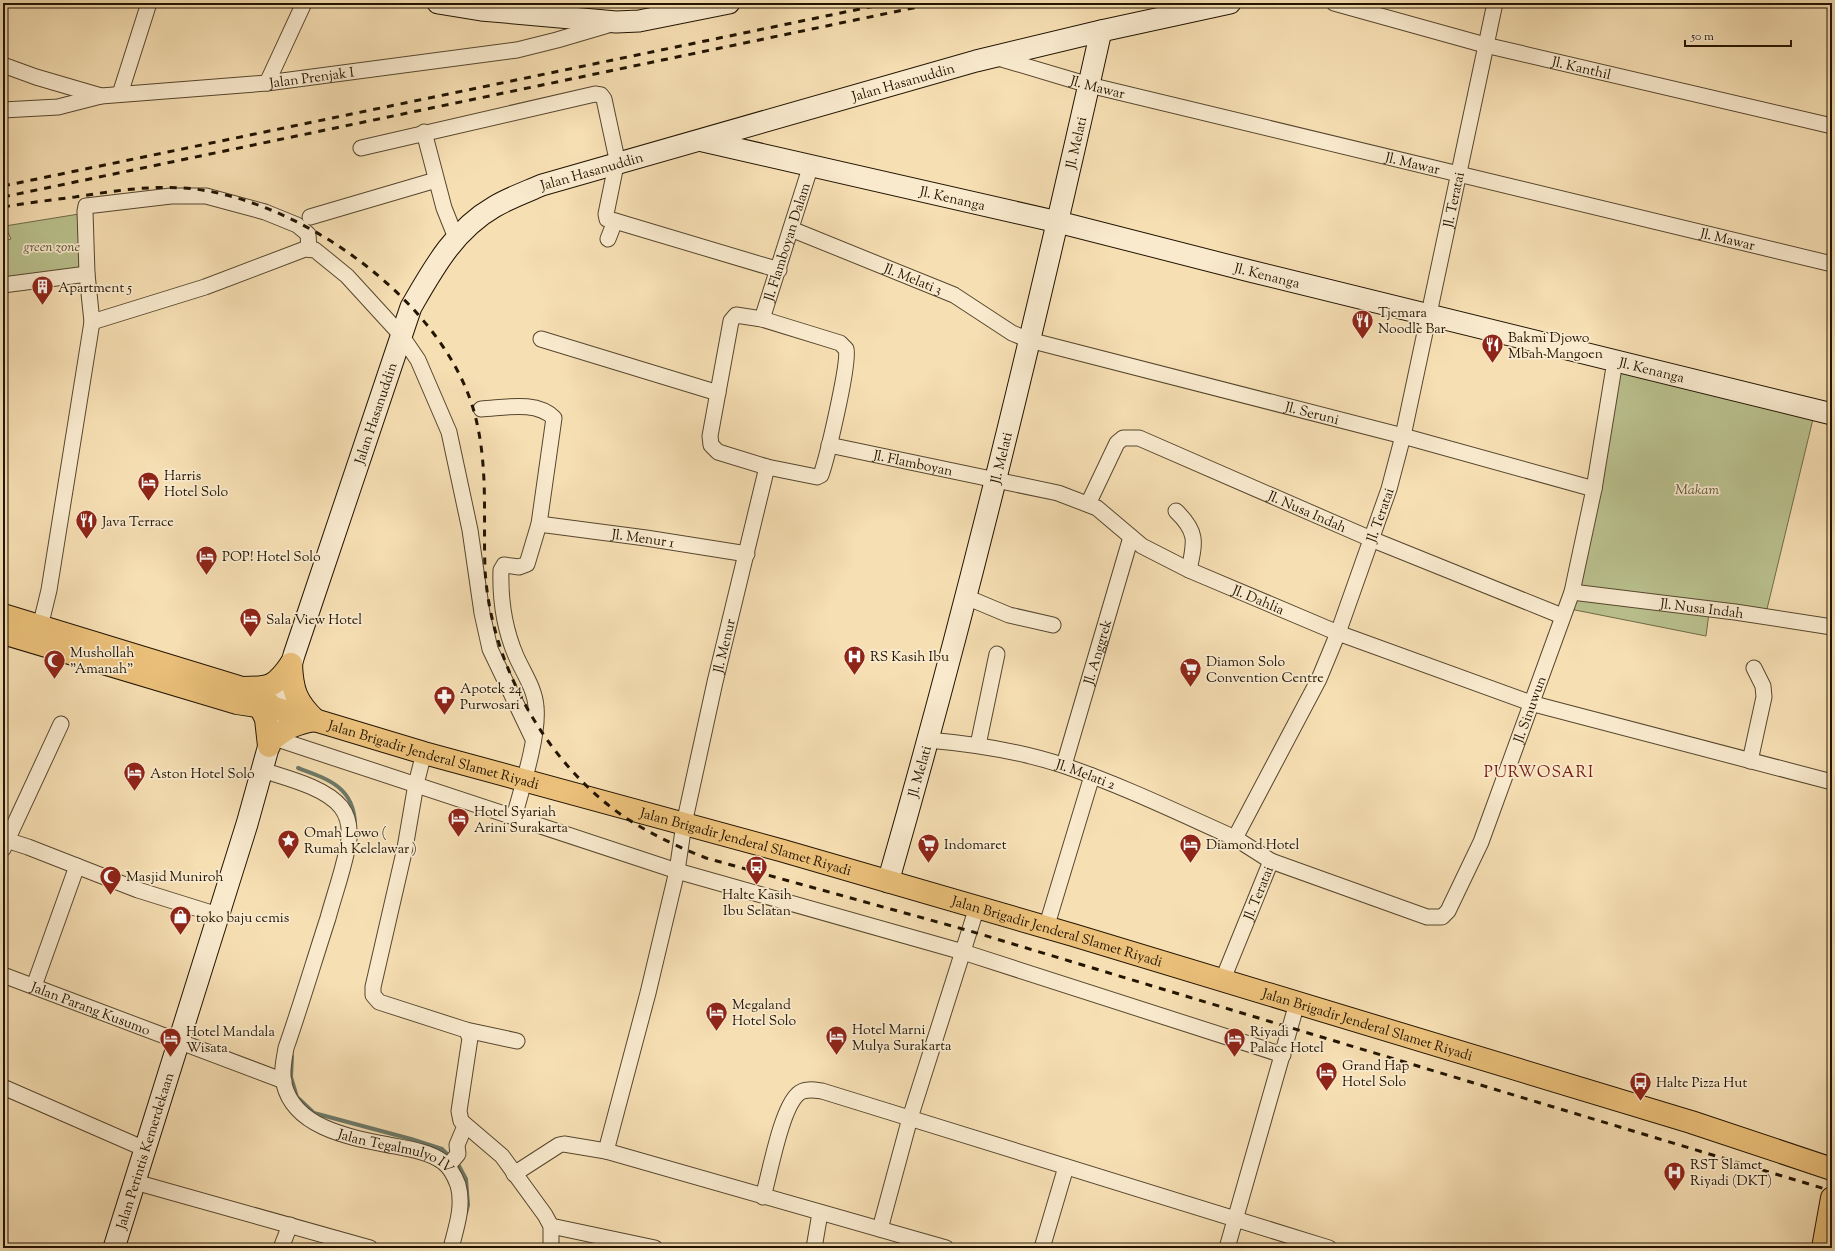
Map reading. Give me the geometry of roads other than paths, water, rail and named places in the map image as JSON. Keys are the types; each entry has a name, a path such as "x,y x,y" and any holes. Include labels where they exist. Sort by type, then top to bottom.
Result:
{"main road":[{"path":"3,615 40,626 259,700"},
{"path":"3,633 237,703 259,700"},
{"path":"291,664 280,680 274,684 260,688 259,700 271,741 292,725 300,722 315,720"},
{"path":"291,664 292,682 298,701 303,709 315,720"},
{"name":"Jalan Brigadir Jenderal Slamet Riyadi","path":"259,700 315,720 424,753 684,824 977,907 1223,979 1691,1122 1832,1169"},
{"path":"1823,1248 1831,1211"}],"street":[{"path":"120,94 150,3"},
{"path":"267,83 304,3"},
{"path":"438,3 481,6 616,22 639,20 680,8 730,3"},
{"name":"Jalan Hasanuddin","path":"259,700 291,664 416,297 437,262 456,238 480,216 494,206 542,185 994,57 1101,31 1230,3"},
{"name":"Jl. Kanthil","path":"1334,3 1485,45 1832,126"},
{"name":"Jl. Teratai","path":"1223,979 1271,861 1235,838 1319,679 1338,633 1389,488 1403,436 1427,315 1460,175 1485,45 1495,3"},
{"name":"Jalan Prenjak I","path":"3,110 58,107 101,96 120,94 267,83 517,50 557,40 616,22"},
{"name":"Jl. Melati","path":"888,882 928,740 996,479 1058,222 1101,31"},
{"name":"Jl. Mawar","path":"994,57 1089,85 1832,264"},
{"path":"3,65 36,77 101,96"},
{"path":"361,148 424,132 598,94 604,99 617,164 606,214 607,219 778,270"},
{"path":"424,132 444,208 456,238"},
{"name":"Jl. Kenanga","path":"701,140 1058,222 1427,315 1832,414"},
{"name":"Jl. Flamboyan Dalam","path":"762,319 811,165"},
{"path":"310,217 436,180"},
{"path":"3,608 40,626 49,590 92,322 87,274 85,208 89,205 115,202 186,196 206,196 264,212 297,226 308,234 309,249"},
{"path":"608,239 615,221"},
{"name":"Jl. Melati 3","path":"791,229 954,295 1012,332 1029,340"},
{"path":"92,322 205,287 309,249 315,250 347,276 402,335 418,360 449,432 470,530 482,613 490,649 533,739"},
{"path":"3,285 87,274"},
{"path":"744,315 762,319 840,343 846,349 845,367 830,445 821,475 817,477 767,467 718,452 711,445 710,436 733,317 744,315"},
{"path":"541,339 718,393"},
{"name":"Jl. Seruni","path":"1029,340 1403,436 1594,489"},
{"name":"Jl. Sinuwun","path":"1271,861 1427,916 1436,918 1442,917 1451,905 1481,842 1572,592 1594,489 1615,361"},
{"path":"481,409 525,407 543,410 554,418 539,524 526,565 519,568 504,565 501,570 503,620 508,637 534,696 536,707 533,739 514,817"},
{"name":"Jl. Nusa Indah","path":"1088,504 1118,443 1123,438 1140,438 1371,539 1562,616"},
{"name":"Jl. Flamboyan","path":"830,445 996,479"},
{"name":"Jl. Menur","path":"606,1151 648,993 677,871 684,824 715,682 767,467"},
{"name":"Jl. Dahlia","path":"996,479 1058,493 1088,504 1105,515 1131,537 1154,553 1189,570 1338,633 1532,704 1832,782"},
{"path":"1176,511 1187,522 1193,535 1193,552 1189,570"},
{"name":"Jl. Menur 1","path":"539,524 646,538 747,554"},
{"name":"Jl. Anggrek","path":"1064,765 1131,537"},
{"name":"Jl. Nusa Indah","path":"1572,592 1735,612 1832,627"},
{"path":"966,598 1009,615 1053,625"},
{"path":"978,745 997,654"},
{"path":"1750,760 1764,697 1763,686 1754,668"},
{"path":"61,724 4,843 77,866 138,890 218,915"},
{"name":"Jl. Melati 2","path":"928,740 978,745 1064,765 1235,838"},
{"path":"271,741 416,784 677,871 963,952 1283,1055"},
{"name":"Jalan Perintis Kemerdekaan","path":"114,1248 271,741"},
{"path":"424,753 416,784 405,848 373,987 373,995 379,1002 466,1030 517,1041"},
{"path":"262,770 310,787 332,800 341,807 349,829 349,838 341,873 286,1048 283,1070 284,1080"},
{"path":"1046,928 1092,776"},
{"path":"34,986 77,866"},
{"path":"880,1229 910,1118 977,907"},
{"name":"Jalan Parang Kusumo","path":"3,975 284,1080"},
{"path":"1227,1248 1298,1003"},
{"path":"466,1030 470,1038 460,1111 461,1121 465,1126 502,1156 551,1226 551,1248"},
{"name":"Jalan Tegalmulyo IV","path":"284,1080 293,1105 304,1116 323,1128 452,1161 460,1195 459,1216 451,1248"},
{"path":"3,1087 145,1149"},
{"path":"763,1197 784,1119 789,1106 799,1093 810,1090 822,1091 1329,1248"},
{"path":"452,1161 465,1126"},
{"path":"514,1174 559,1145 564,1144 606,1151 946,1248"},
{"path":"1042,1248 1066,1167"},
{"path":"135,1182 290,1225 321,1241 370,1248"},
{"path":"814,1248 820,1213"},
{"path":"281,1248 290,1225"},
{"path":"551,1226 655,1248"}],"waterway":[{"path":"298,768 319,776 337,786 350,801 355,824"},
{"path":"292,1056 291,1077 297,1097 314,1113 411,1139 442,1149 459,1166 466,1179 468,1205 466,1213"}],"railway":[{"path":"3,186 889,3"},
{"path":"3,197 937,3"},
{"path":"3,207 142,188 175,188 208,191 248,201 289,218 330,240 368,267 403,298 433,332 457,369 473,408 478,428 483,468 485,569 489,605 498,641 511,676 528,709 548,741 571,770 597,796 626,818 655,835 706,858 970,931 1832,1191"}],"place":[{"name":"Apartment 5","path":"43,306"},
{"name":"Tjemara Noodle Bar","path":"1362,340"},
{"name":"Bakmi Djowo Mbah Mangoen","path":"1492,364"},
{"name":"Harris Hotel Solo","path":"148,502"},
{"name":"Java Terrace","path":"87,540"},
{"name":"POP! Hotel Solo","path":"206,576"},
{"name":"Sala View Hotel","path":"251,638"},
{"name":"RS Kasih Ibu","path":"854,676"},
{"name":"Mushollah \"Amanah\"","path":"54,680"},
{"name":"Diamon Solo Convention Centre","path":"1191,688"},
{"name":"Apotek 24 Purwosari","path":"444,716"},
{"name":"Aston Hotel Solo","path":"135,792"},
{"name":"Hotel Syariah Arini Surakarta","path":"458,838"},
{"name":"Omah Lowo ( Rumah Kelelawar )","path":"289,860"},
{"name":"Indomaret","path":"928,864"},
{"name":"Diamond Hotel","path":"1191,864"},
{"name":"Halte Kasih Ibu Selatan","path":"757,886"},
{"name":"Masjid Muniroh","path":"111,896"},
{"name":"toko baju cemis","path":"180,936"},
{"name":"Megaland Hotel Solo","path":"717,1032"},
{"name":"Hotel Marni Mulya Surakarta","path":"836,1056"},
{"name":"Hotel Mandala Wisata","path":"171,1058"},
{"name":"Riyadi Palace Hotel","path":"1234,1058"},
{"name":"Grand Hap Hotel Solo","path":"1326,1092"},
{"name":"Halte Pizza Hut","path":"1640,1102"},
{"name":"RST Slamet Riyadi (DKT)","path":"1675,1192"}],"district":[{"name":"PURWOSARI","path":"1539,771"}],"park label":[{"name":"green zone","path":"52,246"},
{"name":"Makam","path":"1697,489"}]}
